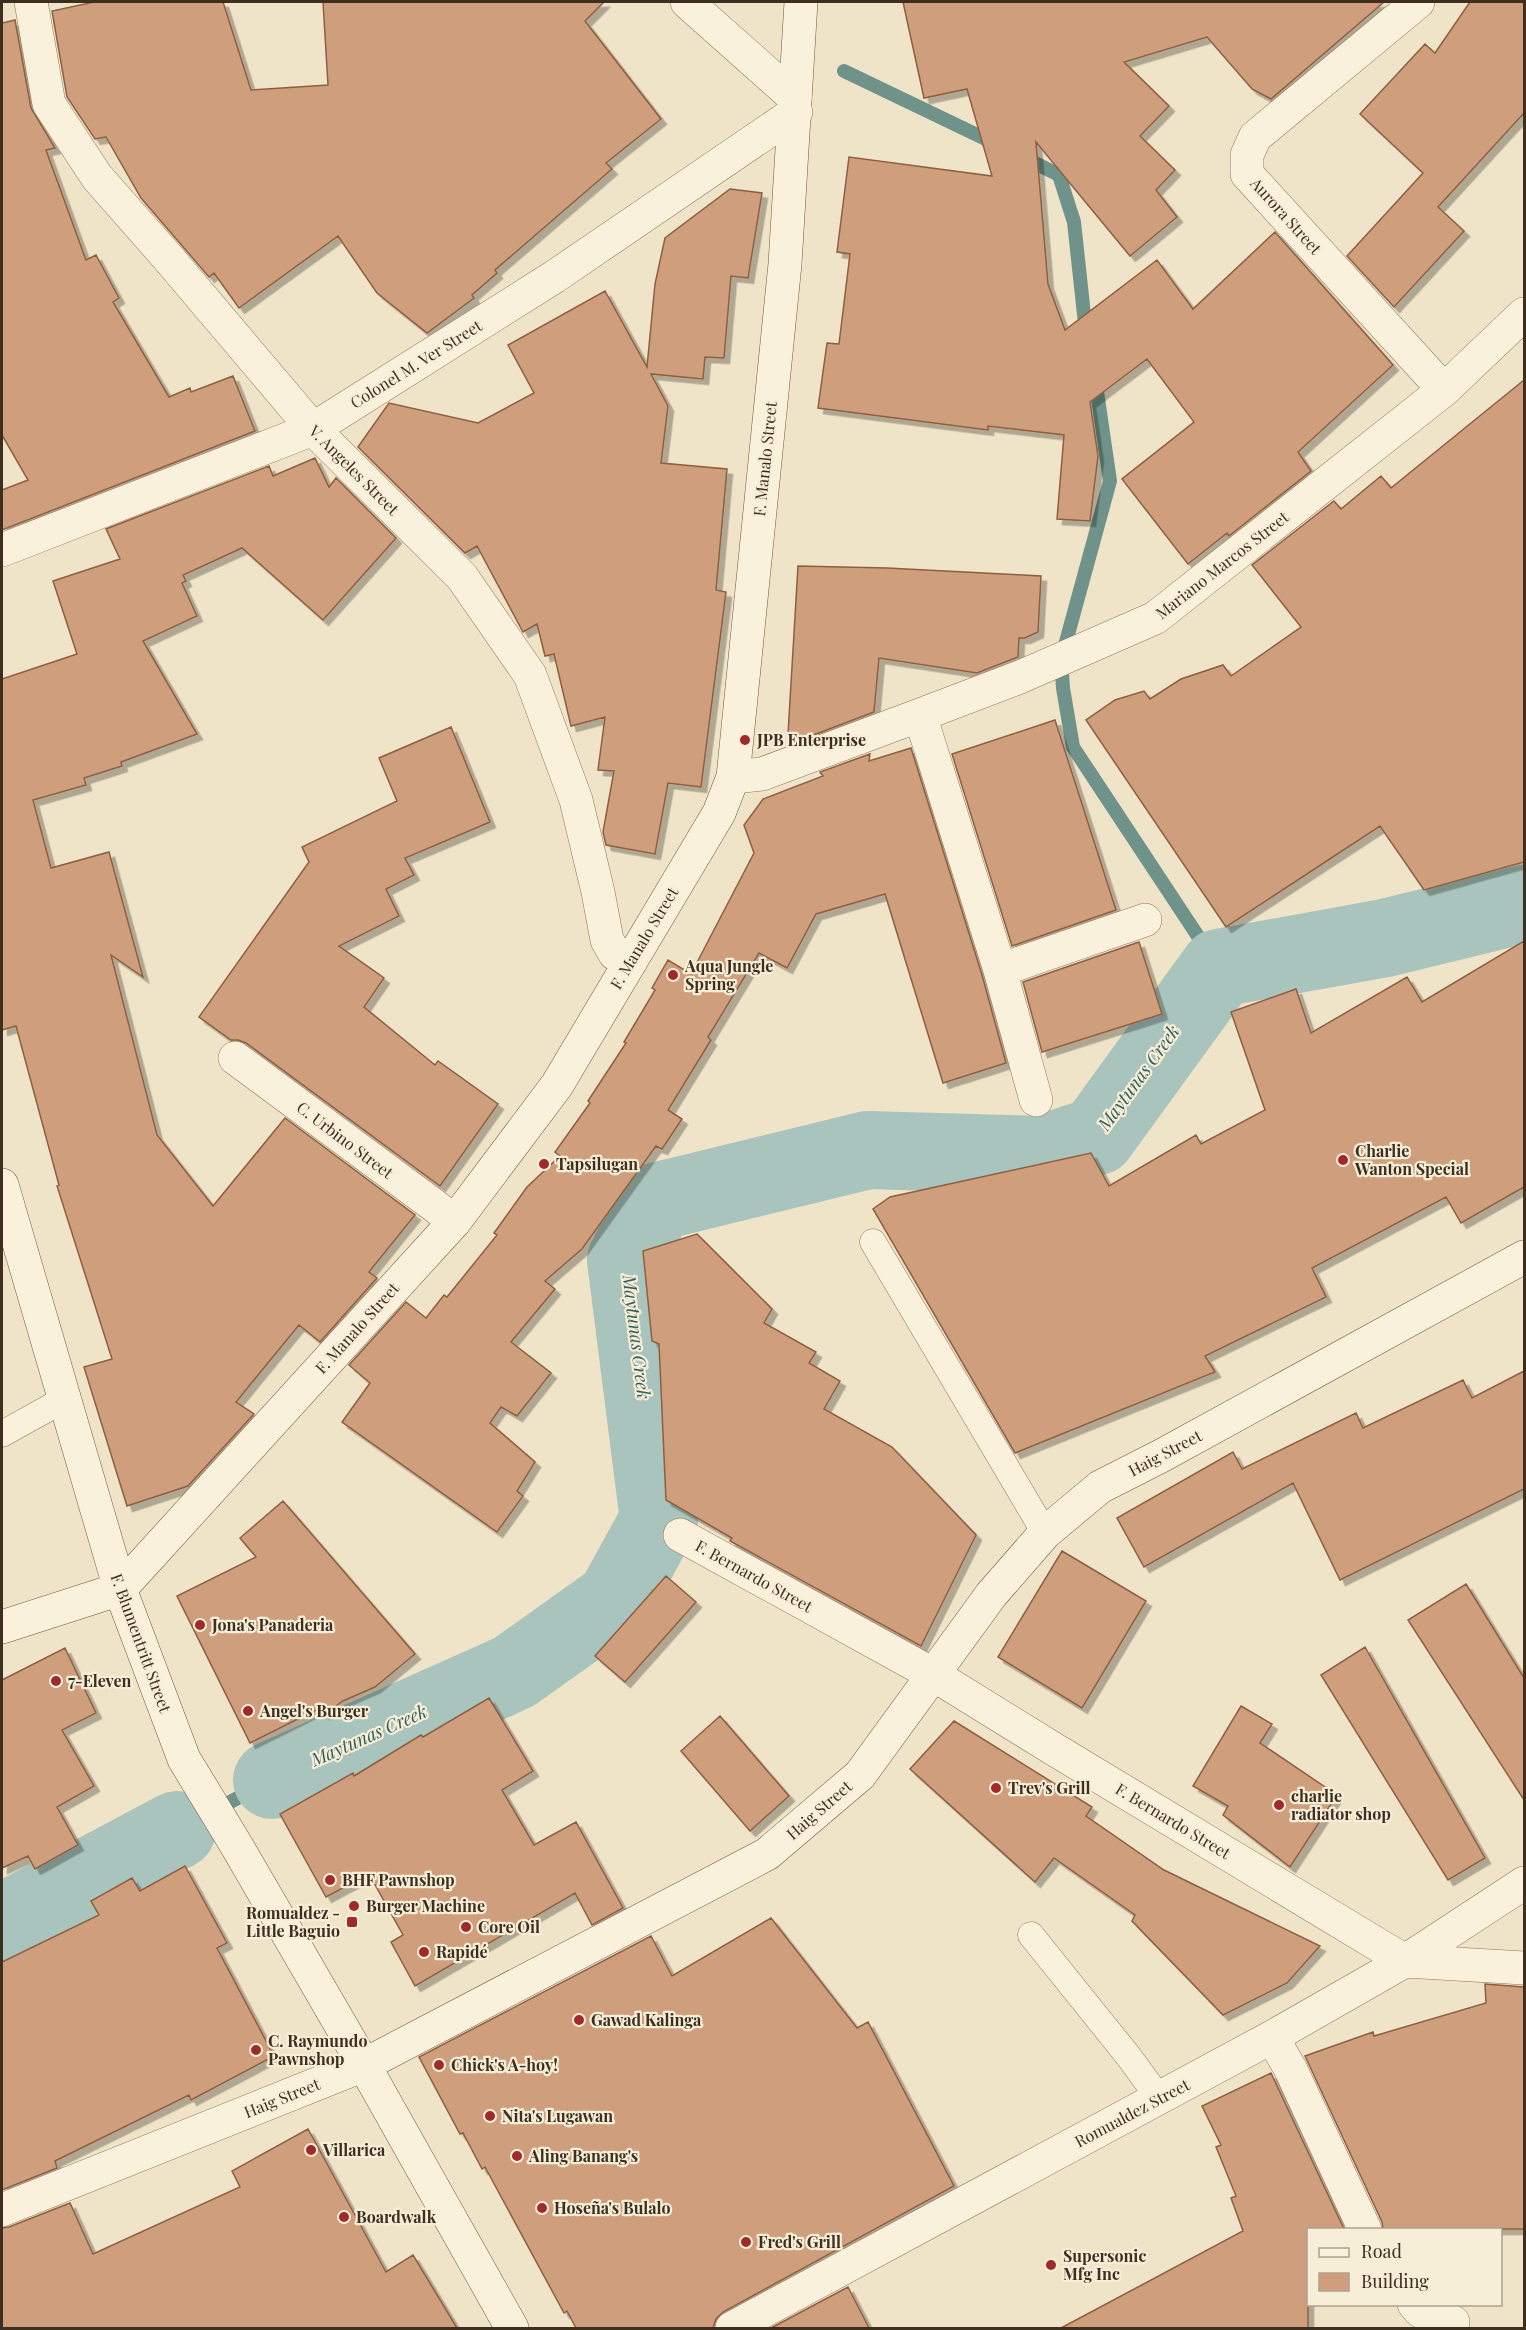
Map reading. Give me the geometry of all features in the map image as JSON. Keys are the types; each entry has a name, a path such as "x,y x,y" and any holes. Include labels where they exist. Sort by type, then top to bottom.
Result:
{"street":[{"name":"V. Angeles Street","path":"31,2 49,104 97,177 312,429 462,577 530,675 576,800 607,940 615,954 631,962"},
{"path":"687,2 796,105"},
{"name":"F. Manalo Street","path":"2,1628 120,1588 455,1221 557,1085 719,813 733,777 785,264 801,2"},
{"name":"Aurora Street","path":"1418,2 1255,137 1246,155 1247,174 1444,390"},
{"name":"Colonel M. Ver Street","path":"2,550 312,429 554,277 796,105"},
{"name":"Mariano Marcos Street","path":"733,777 762,774 920,715 1020,677 1155,618 1444,390 1524,314"},
{"path":"920,715 1000,970 1036,1100"},
{"path":"1000,970 1145,920"},
{"name":"C. Urbino Street","path":"235,1058 455,1221"},
{"name":"F. Blumentritt Street","path":"2,1185 8,1230 64,1399 120,1588 184,1760 364,2065 512,2328"},
{"name":"Haig Street","path":"2,2210 364,2065 767,1854 860,1775 991,1595 1045,1533 1100,1487 1524,1257"},
{"name":"F. Bernardo Street","path":"680,1535 934,1675 1405,1961 1524,1968"},
{"name":"Romualdez Street","path":"732,2328 1272,2037 1405,1961 1524,1883"},
{"path":"1272,2037 1291,2070 1365,2228"},
{"path":"1416,2306 1420,2311 1453,2322"}],"lane":[{"path":"873,1242 1045,1533"},
{"path":"2,1434 64,1399"},
{"path":"1030,1935 1129,2057 1159,2098"}],"building":[{"path":"94,2 223,2 251,90 328,85 323,2 604,2 585,21 661,119 606,163 612,169 495,270 497,273 472,295 474,298 427,333 377,293 338,236 239,308 214,273 209,277 141,198 106,137 95,139 67,97 52,11"},
{"path":"903,2 1384,2 1271,99 1252,89 1207,37 1124,62 1169,106 1140,136 1175,170 1156,190 1177,217 1130,256 1036,142 1048,284 1065,330 1157,260 1193,309 1275,232 1393,365 1298,452 1311,471 1229,536 1227,533 1188,564 1122,479 1194,422 1147,359 1090,402 1098,456 1090,521 1057,519 1064,435 988,426 988,430 818,408 827,343 839,344 850,254 837,252 849,157 992,176 967,89 924,98"},
{"path":"1470,2 1524,2 1524,113 1438,207 1464,231 1394,307 1347,256 1423,173 1360,114 1425,44 1435,53"},
{"path":"15,20 31,108 55,148 46,150 86,260 96,255 119,298 113,302 169,397 190,388 191,392 233,376 255,431 2,530 2,490 28,480 2,435 2,23"},
{"path":"730,189 762,193 748,278 731,276 724,358 705,357 703,379 651,374 668,406 661,463 727,469 716,590 726,592 701,787 668,783 655,854 606,845 603,832 614,771 598,770 605,717 571,726 554,654 545,656 537,624 523,632 477,546 465,553 358,447 389,403 478,423 534,393 508,345 605,291 647,367 655,284 665,238"},
{"path":"1524,380 1524,862 1424,890 1380,826 1226,927 1086,720 1115,700 1144,691 1150,699 1181,679 1223,665 1231,676 1301,627 1252,565 1334,501 1341,509 1381,476 1391,488"},
{"path":"315,458 329,487 336,478 396,538 323,620 242,548 183,575 186,581 182,583 197,616 143,641 197,734 121,762 122,766 84,778 86,785 33,800 51,868 109,852 143,977 111,955 157,1135 213,1206 285,1118 415,1215 369,1272 377,1278 320,1342 299,1325 236,1402 254,1414 188,1486 127,1506 84,1367 112,1359 57,1186 59,1185 16,1026 2,1030 2,679 77,654 53,581 120,559 106,529 269,466 273,476"},
{"path":"798,566 1041,576 1038,632 1025,638 1019,638 1018,657 977,673 879,658 874,712 795,742 788,734"},
{"path":"1055,720 1116,910 1012,946 952,754"},
{"path":"451,727 490,822 405,858 414,875 386,889 399,916 339,946 384,978 364,1007 435,1065 438,1061 498,1104 440,1186 246,1043 231,1040 199,1017 309,862 302,847 397,801 379,758"},
{"path":"911,748 982,975 1006,1063 943,1083 885,894 816,914 787,968 759,953 708,1037 711,1040 668,1110 682,1119 662,1149 656,1146 582,1249 545,1281 555,1289 511,1342 551,1373 517,1416 501,1407 490,1423 535,1462 517,1491 523,1496 497,1532 342,1422 370,1383 349,1365 406,1302 426,1318 444,1295 447,1297 497,1235 494,1233 527,1187 560,1156 555,1152 590,1103 588,1101 626,1043 624,1042 655,990 652,988 668,960 691,974 754,853 744,825 763,799 823,776 820,772 870,754 869,761"},
{"path":"1524,941 1524,1187 1461,1223 1446,1197 1312,1268 1326,1297 1205,1356 1215,1372 1015,1453 873,1209 890,1197 1091,1153 1109,1186 1196,1135 1201,1144 1265,1110 1231,1012 1296,989 1311,1033 1407,977 1422,1002"},
{"path":"1139,942 1162,1014 1042,1052 1023,982"},
{"path":"697,1234 772,1309 764,1323 816,1352 809,1363 840,1381 824,1409 892,1447 976,1535 921,1646 730,1541 732,1538 666,1500 659,1344 652,1341 643,1251"},
{"path":"1524,1371 1524,1489 1340,1580 1293,1483 1144,1567 1117,1518 1233,1452 1242,1469 1356,1413 1363,1428 1463,1380 1472,1398"},
{"path":"283,1501 415,1654 375,1687 343,1701 324,1714 320,1708 250,1743 177,1596 256,1557 240,1538"},
{"path":"1062,1551 1146,1601 1082,1708 998,1657"},
{"path":"666,1576 696,1602 625,1682 595,1656"},
{"path":"1466,1584 1524,1678 1524,1800 1408,1620"},
{"path":"1365,1647 1485,1858 1448,1880 1321,1675"},
{"path":"65,1648 96,1713 62,1730 94,1786 57,1807 78,1845 35,1869 28,1856 2,1868 2,1680"},
{"path":"489,1698 533,1771 502,1790 534,1845 576,1822 623,1908 592,1925 575,1893 415,1986 391,1942 403,1935 369,1874 326,1897 280,1814 353,1773 354,1776 421,1735 423,1737"},
{"name":"charlie radiator shop","path":"1241,1706 1272,1724 1260,1743 1337,1795 1290,1867 1223,1815 1228,1806 1193,1786"},
{"path":"720,1716 789,1796 750,1831 681,1751"},
{"path":"954,1721 1092,1807 1086,1816 1164,1870 1320,1946 1287,1983 1223,2015 1132,1921 1135,1915 1054,1858 1035,1882 910,1769"},
{"path":"185,1866 227,1943 217,1948 274,2056 191,2100 189,2095 55,2161 57,2168 2,2190 2,1962 99,1915 91,1901 132,1878 140,1891"},
{"path":"771,1918 857,2028 868,2022 954,2186 723,2312 716,2319 713,2328 576,2328 567,2311 564,2313 485,2167 482,2169 463,2133 460,2134 419,2057 651,1936 672,1976"},
{"path":"1485,1984 1524,1987 1524,2229 1383,2228 1305,2056 1373,2032 1374,2036 1486,2003"},
{"path":"1271,2073 1344,2228 1307,2228 1308,2328 1061,2328 1243,2231 1231,2198 1236,2196 1216,2147 1221,2145 1202,2106"},
{"path":"308,2129 386,2272 413,2255 457,2328 2,2328 2,2228 70,2203 93,2254 240,2187 232,2171"},
{"path":"848,2287 869,2328 771,2328"}],"waterway":[{"path":"844,71 996,144"},
{"path":"1021,156 1059,175 1074,222 1086,333"},
{"path":"1095,378 1110,481 1061,660 1063,688 1073,747 1219,968"},
{"name":"Maytunas Creek","path":"272,1780 514,1672 615,1600 659,1520 626,1260 655,1202 868,1150 1039,1155 1097,1136 1219,968 1385,938 1524,904"},
{"name":"Maytunas Creek","path":"177,1830 272,1780"},
{"name":"Maytunas Creek","path":"2,1923 177,1830"}],"place":[{"name":"JPB Enterprise","path":"745,740"},
{"name":"Aqua Jungle Spring","path":"673,975"},
{"name":"Charlie Wanton Special","path":"1343,1160"},
{"name":"Tapsilugan","path":"544,1164"},
{"name":"Jona's Panaderia","path":"200,1625"},
{"name":"7-Eleven","path":"56,1681"},
{"name":"Angel's Burger","path":"248,1711"},
{"name":"Trev's Grill","path":"996,1788"},
{"name":"charlie radiator shop","path":"1279,1805"},
{"name":"BHF Pawnshop","path":"330,1880"},
{"name":"Burger Machine","path":"354,1906"},
{"name":"Romualdez - Little Baguio","path":"352,1922"},
{"name":"Core Oil","path":"466,1927"},
{"name":"Rapidé","path":"424,1952"},
{"name":"Gawad Kalinga","path":"579,2020"},
{"name":"C. Raymundo Pawnshop","path":"256,2050"},
{"name":"Chick's A-hoy!","path":"439,2065"},
{"name":"Nita's Lugawan","path":"490,2116"},
{"name":"Villarica","path":"311,2150"},
{"name":"Aling Banang's","path":"517,2156"},
{"name":"Hoseña's Bulalo","path":"542,2208"},
{"name":"Boardwalk","path":"344,2217"},
{"name":"Fred's Grill","path":"746,2242"},
{"name":"Supersonic Mfg Inc","path":"1051,2265"}]}
